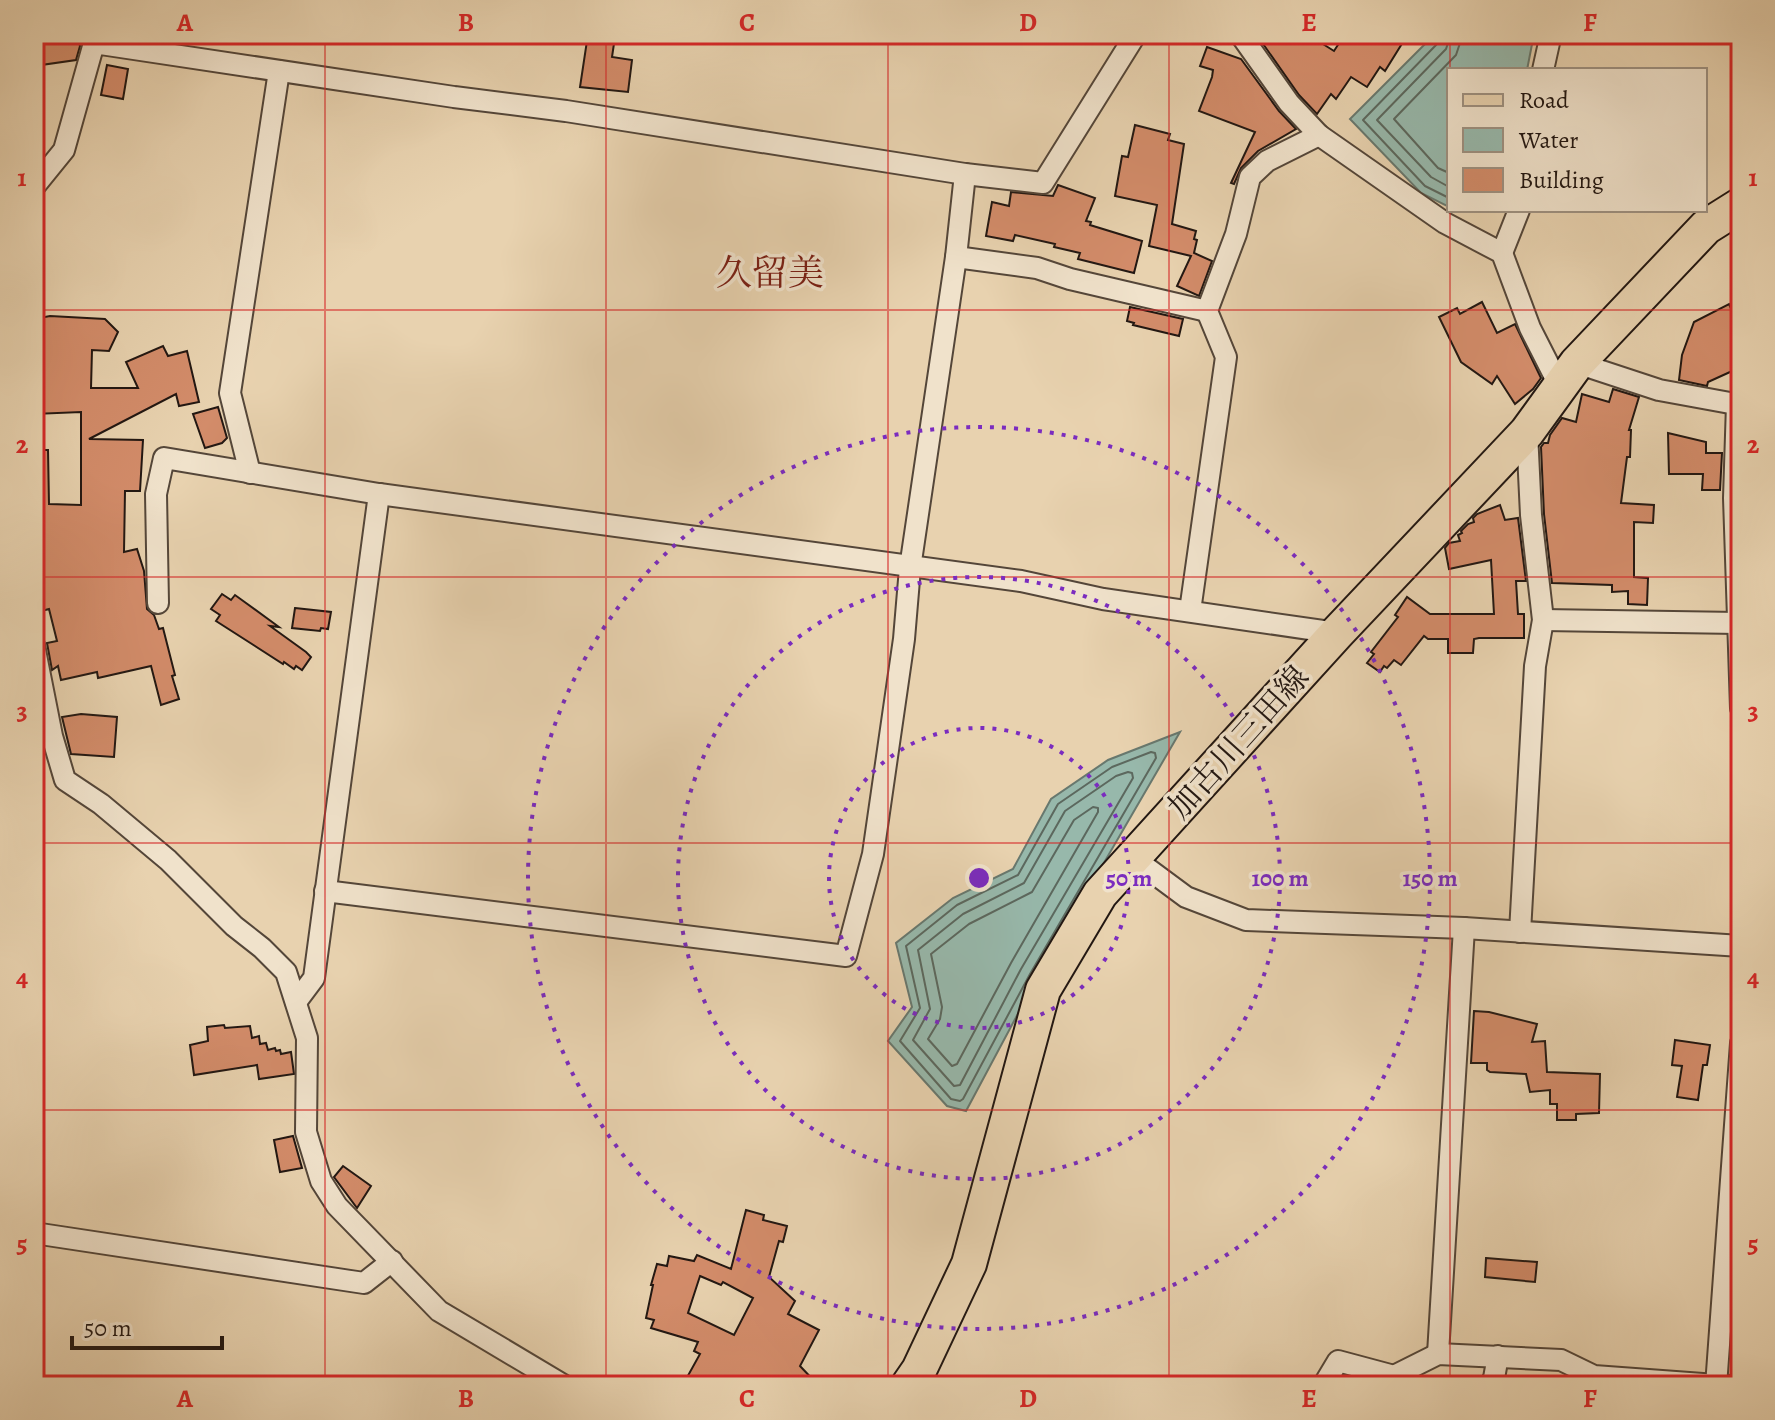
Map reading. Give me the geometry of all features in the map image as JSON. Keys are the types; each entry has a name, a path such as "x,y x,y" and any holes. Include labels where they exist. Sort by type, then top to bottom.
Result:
{"main road":[{"name":"加古川三田線","path":"908,1386 919,1370 969,1264 1043,990 1100,894 1337,633 1527,432 1568,374 1706,227 1741,205"}],"street":[{"path":"34,187 64,150 94,43 566,111 965,174 1043,183 1136,34"},
{"path":"1240,34 1289,103 1319,135 1445,223 1502,253 1530,328 1568,374 1740,403 1734,498 1741,708"},
{"path":"1543,68 1551,34"},
{"path":"250,473 230,393 279,71"},
{"path":"1190,611 1226,357 1207,311 1236,234 1250,177 1267,161 1319,135"},
{"path":"325,891 846,956 873,854 965,174"},
{"path":"1502,253 1518,212"},
{"path":"956,257 1037,268 1070,279 1207,311"},
{"path":"1520,932 1535,666 1543,620 1531,515 1527,432"},
{"path":"158,603 156,494 164,458 379,494 1021,581 1103,599 1337,633"},
{"path":"296,1002 314,978 379,494"},
{"path":"1543,620 1739,633"},
{"path":"34,645 52,736 65,780 101,804 168,860 234,926 286,972 307,1038 306,1132 321,1181 337,1206 439,1311 565,1386"},
{"path":"1132,857 1186,897 1246,920 1464,928 1741,946"},
{"path":"1438,1354 1464,928"},
{"path":"1323,1386 1338,1361 1394,1376 1438,1354 1561,1360 1594,1376 1721,1386 1741,1043"},
{"path":"34,1233 364,1283 392,1261"},
{"path":"1489,1386 1494,1378 1498,1356"}],"water":[{"path":"1435,34 1534,34 1527,68 1447,68 1447,206 1421,193 1350,119"},
{"path":"1180,732 1037,978 966,1111 947,1106 888,1041 912,1007 896,943 953,898 1013,869 1051,799 1108,760"}],"building":[{"path":"34,34 77,34 80,46 76,60 34,66"},
{"path":"588,34 615,37 612,57 632,60 628,92 580,87"},
{"path":"1265,34 1307,34 1334,51 1345,34 1391,34 1403,42 1385,71 1380,67 1367,87 1351,77 1336,99 1331,94 1317,114 1299,95 1261,41"},
{"path":"1207,47 1241,59 1296,129 1258,151 1241,168 1234,184 1231,183 1255,132 1199,111 1213,70 1200,66"},
{"path":"107,65 128,69 123,99 101,95"},
{"path":"1135,125 1170,134 1168,140 1184,144 1172,224 1196,231 1194,253 1212,261 1199,296 1177,286 1191,256 1149,246 1157,205 1115,196 1122,156 1128,157"},
{"path":"1058,185 1095,198 1086,221 1091,222 1090,225 1142,241 1134,273 1078,259 1080,253 1054,247 1055,244 1015,235 1013,241 986,236 992,202 1009,206 1011,192 1053,196"},
{"path":"1482,302 1497,333 1515,324 1541,378 1515,404 1497,376 1492,384 1461,362 1439,317 1457,308 1460,314"},
{"path":"1729,304 1741,331 1741,367 1708,382 1707,386 1679,380 1682,355 1694,322"},
{"path":"1130,307 1183,319 1179,336 1133,325 1127,321"},
{"path":"50,316 105,319 118,332 109,351 92,350 91,388 138,388 126,362 163,346 168,356 187,351 199,402 179,406 176,394 89,439 143,440 140,491 125,491 124,552 137,549 144,571 147,609 154,615 159,629 163,628 175,675 172,676 179,699 161,705 151,666 98,678 97,672 61,680 58,666 52,670 47,643 57,641 49,609 34,613 34,450 48,450 49,504 81,505 81,412 34,414 34,319"},
{"path":"1613,389 1639,397 1629,430 1630,457 1627,457 1621,503 1654,505 1653,523 1634,522 1634,577 1648,578 1647,605 1628,604 1628,591 1612,592 1612,585 1552,583 1544,514 1541,447 1548,443 1562,418 1576,422 1582,394 1609,402"},
{"path":"218,407 227,438 222,443 205,448 193,414"},
{"path":"1668,433 1706,442 1706,453 1722,453 1720,490 1702,490 1703,474 1669,474"},
{"path":"1500,505 1505,520 1518,518 1526,581 1516,581 1518,614 1524,614 1524,638 1479,638 1474,639 1473,653 1448,653 1448,639 1428,639 1424,636 1401,665 1394,660 1380,672 1367,663 1374,654 1371,652 1398,617 1395,615 1407,597 1430,614 1494,614 1491,560 1449,569 1445,548 1449,543 1460,541 1458,535 1474,522 1477,514"},
{"path":"222,594 231,600 235,595 279,627 270,626 306,652 311,657 302,670 283,664 216,621 220,615 211,609"},
{"path":"295,608 331,612 328,629 292,628"},
{"path":"81,714 117,717 114,757 71,754 62,717"},
{"path":"1474,1011 1537,1024 1532,1042 1545,1041 1547,1072 1600,1074 1599,1113 1576,1114 1576,1120 1557,1120 1557,1104 1550,1104 1550,1090 1530,1092 1526,1074 1490,1072 1487,1063 1471,1063"},
{"path":"224,1025 225,1028 250,1026 252,1038 259,1036 260,1044 266,1043 268,1050 275,1048 281,1054 291,1052 294,1074 259,1079 257,1065 194,1075 190,1045 208,1041 207,1027"},
{"path":"1675,1040 1710,1045 1707,1065 1703,1065 1698,1100 1677,1097 1682,1066 1672,1065"},
{"path":"293,1136 302,1168 280,1172 274,1140"},
{"path":"343,1166 371,1186 357,1208 334,1177"},
{"path":"746,1210 764,1215 763,1220 787,1226 783,1242 779,1241 769,1277 795,1301 788,1314 819,1330 800,1366 819,1386 695,1386 685,1381 700,1354 694,1351 698,1342 651,1328 654,1320 646,1318 657,1264 667,1266 669,1256 694,1261 697,1255 731,1269","holes":["700,1276 721,1285 723,1282 753,1298 734,1335 688,1313"]},
{"path":"1486,1258 1537,1262 1535,1282 1485,1277"}],"district":[{"name":"久留美","path":"770,272"}]}
